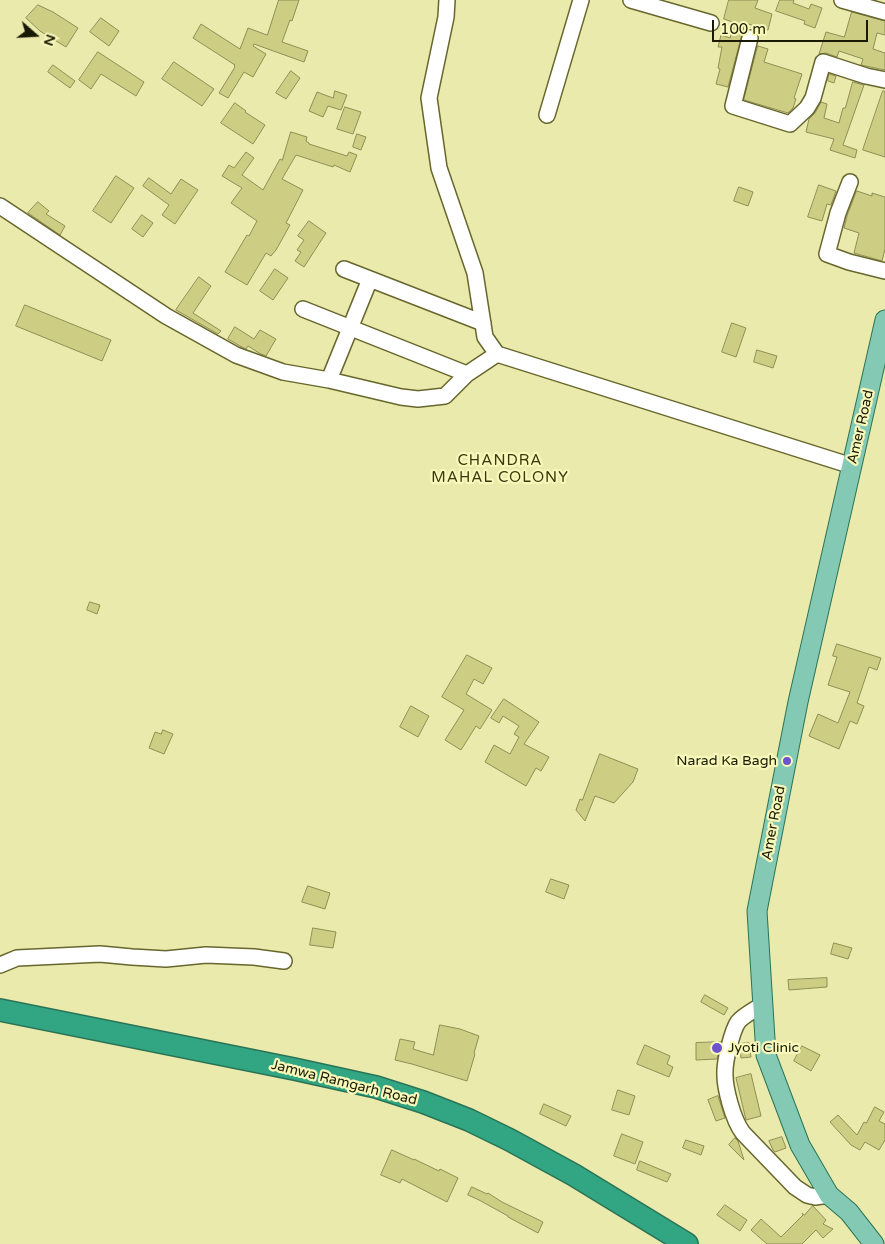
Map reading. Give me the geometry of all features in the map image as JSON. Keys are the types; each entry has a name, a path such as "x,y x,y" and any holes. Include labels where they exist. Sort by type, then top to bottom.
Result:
{"highway":[{"name":"Jamwa Ramgarh Road","path":"0,1010 294,1069 376,1088 423,1102 469,1120 510,1140 574,1175 687,1244"},
{"name":"Jamwa Ramgarh Road","path":"0,1025 380,1102 460,1130 509,1153 660,1244"}],"main road":[{"name":"Amer Road","path":"874,1244 849,1212 829,1195 800,1145 766,1055 757,911 798,702 885,320"}],"street":[{"path":"447,0 446,17 429,98 439,168 475,273 485,337 496,354 852,466"},
{"path":"548,114 581,0"},
{"path":"631,0 711,23"},
{"path":"842,0 885,12"},
{"path":"750,38 733,106 790,124 813,98 823,62 885,80"},
{"path":"850,182 838,213 827,254 885,271"},
{"path":"0,206 166,316 236,354 283,372 418,399 445,396 467,374 496,354"},
{"path":"344,269 483,322"},
{"path":"329,380 370,279"},
{"path":"303,309 467,374"},
{"path":"0,965 17,958 100,954 132,958 216,955 284,961"},
{"path":"763,1004 744,1016 739,1022 732,1039 725,1070 725,1080 731,1105 739,1128 795,1188 815,1197 829,1195"}],"building":[{"path":"279,0 299,0 282,42 308,51 304,62 254,44 253,46 266,54 253,77 244,72 228,98 219,93 235,65 193,38 201,24 240,49 248,28 267,35"},
{"path":"729,0 758,0 755,8 772,14 768,30 745,23 728,87 716,84 720,69 718,68 722,47 718,47 721,35 730,38 735,23 724,19"},
{"path":"780,0 794,0 793,3 809,9 811,4 822,8 815,28 804,24 805,21 776,11"},
{"path":"38,5 78,28 66,47 40,31 26,18"},
{"path":"852,12 885,21 885,35 877,33 873,49 885,53 885,70 861,65 863,59 839,51 837,57 826,53 819,54 826,32 844,37"},
{"path":"101,18 119,31 109,46 90,32"},
{"path":"758,46 768,49 764,62 802,74 794,98 796,99 793,108 788,113 744,100"},
{"path":"98,52 144,82 136,96 101,74 91,89 79,80"},
{"path":"174,62 214,89 202,106 162,79"},
{"path":"53,65 75,81 70,88 48,72"},
{"path":"291,71 300,78 286,99 276,93"},
{"path":"829,74 836,76 834,83 828,81"},
{"path":"853,82 864,85 843,145 857,150 855,158 830,150 834,139 806,132 809,119 821,102 827,104 824,118 839,123"},
{"path":"335,91 347,95 341,110 328,106 323,117 309,111 317,92 333,98"},
{"path":"883,91 885,91 885,157 863,150"},
{"path":"235,103 265,125 253,144 221,123"},
{"path":"345,107 361,112 353,134 337,129"},
{"path":"291,132 307,137 306,141 309,144 347,156 349,152 357,155 350,172 334,165 333,167 296,155 282,179 303,190 286,223 290,225 271,256 266,253 247,285 225,272 257,221 231,203 242,188 222,176 229,165 234,168 246,152 254,158 242,175 263,190 280,159 282,160"},
{"path":"357,134 366,137 361,150 353,147"},
{"path":"116,176 134,188 111,223 93,211"},
{"path":"149,178 171,194 181,179 198,190 175,224 162,215 169,205 143,186"},
{"path":"819,185 836,191 831,205 827,204 822,221 808,217"},
{"path":"739,187 753,192 748,206 734,201"},
{"path":"857,191 872,196 872,193 885,197 885,249 882,261 854,253 859,233 844,228"},
{"path":"38,202 49,211 46,214 65,226 60,235 28,213"},
{"path":"142,215 153,223 143,237 132,229"},
{"path":"309,221 326,233 304,267 295,261 301,252 297,250 304,240 298,236"},
{"path":"275,269 288,278 273,300 260,291"},
{"path":"199,277 211,286 193,313 221,331 218,334 176,310"},
{"path":"25,305 111,340 102,361 16,326"},
{"path":"732,323 746,328 736,357 722,352"},
{"path":"235,327 254,339 260,330 276,339 266,356 248,346 246,349 228,339"},
{"path":"757,350 777,356 773,368 754,362"},
{"path":"90,602 100,605 97,614 87,610"},
{"path":"837,644 881,658 877,670 869,667 857,703 864,706 857,724 850,721 839,749 809,736 818,714 838,723 850,692 828,685 837,657 833,656"},
{"path":"467,655 492,668 483,684 474,679 466,694 492,710 480,729 476,726 461,750 445,740 464,710 442,697"},
{"path":"504,699 539,722 524,744 549,757 541,771 536,768 526,786 485,762 494,745 510,754 519,737 514,734 519,726 503,716 499,723 491,718"},
{"path":"411,706 429,716 418,737 400,727"},
{"path":"163,730 173,734 164,754 149,748 155,732 161,734"},
{"path":"600,754 638,769 633,782 614,803 595,796 585,821 576,810 580,799 582,800"},
{"path":"551,879 569,885 564,899 546,892"},
{"path":"308,886 330,893 325,909 302,902"},
{"path":"313,928 336,932 333,948 310,945"},
{"path":"834,943 852,948 848,959 831,954"},
{"path":"827,978 827,987 789,990 788,980"},
{"path":"705,995 728,1008 724,1015 701,1002"},
{"path":"440,1025 460,1029 479,1036 467,1081 395,1060 400,1039 415,1042 413,1049 433,1055"},
{"path":"721,1042 717,1059 696,1060 696,1043"},
{"path":"749,1043 751,1057 741,1058 739,1044"},
{"path":"645,1045 670,1056 667,1064 673,1067 669,1077 637,1064"},
{"path":"802,1046 820,1055 811,1071 794,1061"},
{"path":"751,1074 761,1116 746,1120 736,1078"},
{"path":"618,1090 635,1096 629,1115 612,1110"},
{"path":"718,1096 725,1118 716,1121 708,1100"},
{"path":"544,1104 571,1116 566,1126 540,1114"},
{"path":"875,1107 884,1112 879,1121 885,1124 885,1140 879,1150 865,1142 860,1150 851,1145 830,1122 838,1115 857,1135"},
{"path":"622,1134 643,1142 635,1164 614,1156"},
{"path":"782,1137 786,1148 775,1152 769,1141"},
{"path":"735,1138 738,1141 744,1160 729,1145"},
{"path":"686,1140 704,1146 701,1155 683,1148"},
{"path":"392,1150 458,1178 447,1202 402,1179 400,1183 381,1175"},
{"path":"640,1161 671,1174 667,1182 637,1170"},
{"path":"472,1187 488,1193 543,1222 538,1233 468,1195"},
{"path":"725,1205 747,1220 740,1231 717,1215"},
{"path":"813,1206 826,1220 823,1224 833,1229 823,1238 816,1230 802,1244 767,1244 751,1230 761,1219 781,1237 803,1215 802,1213 804,1215"}],"place":[{"name":"Narad Ka Bagh","path":"787,761"},
{"name":"Jyoti Clinic","path":"717,1048"}],"district":[{"name":"CHANDRA MAHAL COLONY","path":"500,470"}]}
